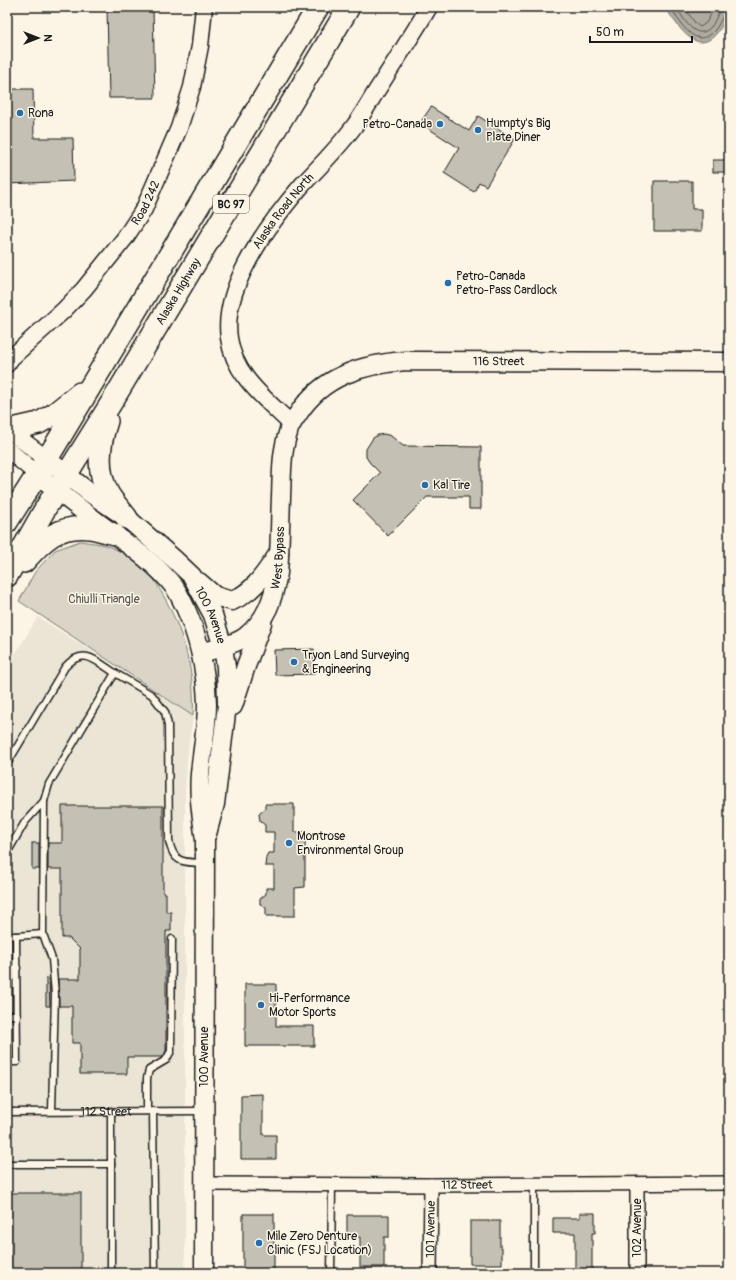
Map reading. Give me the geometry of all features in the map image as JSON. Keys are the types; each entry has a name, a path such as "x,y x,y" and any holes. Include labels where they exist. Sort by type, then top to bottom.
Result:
{"highway":[{"name":"BC 97","path":"7,522 93,382 318,7"},
{"name":"Alaska Highway","path":"7,576 348,7"},
{"path":"7,434 39,423 54,414 93,382"},
{"path":"113,400 102,437 99,461 102,477 108,494 127,518"},
{"path":"7,582 39,544 52,534 79,527 92,528 114,534"}],"main road":[{"name":"116 Street","path":"292,424 301,409 313,395 328,384 361,367 384,362 729,362"},
{"name":"West Bypass","path":"201,653 223,647 244,637 265,616 275,590 278,573 281,464 288,431 292,424"},
{"name":"100 Avenue","path":"42,466 62,483 114,534 150,562 176,589 190,619 201,653 205,676 207,710 200,775 200,805 205,840 204,1273"},
{"name":"100 Avenue","path":"62,483 127,518 192,576 213,615 223,647 228,680 223,744 215,804 205,840"},
{"path":"192,576 215,596 232,601 249,592 258,583 279,554"},
{"path":"223,744 237,693 265,616"}],"street":[{"name":"Road 242","path":"8,360 64,310 84,289 125,238 144,209 179,128 192,87 200,46 204,7"},
{"name":"Alaska Road North","path":"292,424 246,379 232,355 228,337 228,319 238,280 265,234 282,211 356,124 429,7"},
{"path":"7,434 42,466"},
{"name":"112 Street","path":"204,1184 431,1185 729,1183"},
{"name":"102 Avenue","path":"637,1184 637,1273"},
{"name":"101 Avenue","path":"430,1273 431,1185"}],"lane":[{"path":"7,764 65,667 72,659 79,656 90,657 152,695 165,712 168,725 169,841 171,851 177,859 188,862 204,862"},
{"path":"52,1111 55,994 52,959 43,934 44,801 49,784 115,673"},
{"path":"7,853 25,822 44,801"},
{"path":"7,936 43,934"},
{"path":"7,1062 17,1062 16,936"},
{"path":"155,1273 150,1111 147,1078 148,1070 166,1060 171,1051 172,939"},
{"path":"7,968 17,968"},
{"path":"7,1015 17,1015"},
{"path":"111,1111 111,1273"},
{"name":"112 Street","path":"7,1112 204,1111"},
{"path":"7,1164 111,1164"},
{"path":"534,1184 534,1273"},
{"path":"331,1273 332,1185"}],"shaded area":[{"path":"38,617 193,716 188,749 185,790 185,1273 7,1273 7,667"}],"green space":[{"name":"Chiulli Triangle","path":"80,541 101,544 114,548 135,561 154,579 169,607 182,637 190,668 193,716 19,601 35,572 55,550"}],"water":[{"path":"670,7 728,7 728,11 723,24 715,35 708,41 700,42 693,40 679,27 667,10"}],"building":[{"path":"107,7 153,7 155,98 109,98"},
{"name":"Rona","path":"7,89 33,89 34,138 73,138 74,181 7,184"},
{"path":"431,107 469,131 478,116 515,139 486,186 479,182 474,192 444,173 459,148 420,123"},
{"path":"713,160 729,160 729,172 713,172"},
{"path":"654,181 692,181 692,209 702,209 702,231 654,231"},
{"name":"Kal Tire","path":"384,434 391,436 403,446 481,447 481,509 469,509 469,497 427,497 388,536 353,500 380,473 366,457 366,449 373,438"},
{"name":"Tryon Land Surveying & Engineering","path":"314,649 314,674 275,675 274,650"},
{"path":"265,804 294,804 294,832 305,832 305,887 295,888 295,916 266,916 266,908 260,904 260,899 266,894 266,888 274,888 274,866 265,866 268,853 274,853 274,832 265,832 265,825 260,821 259,814 265,809"},
{"path":"62,806 163,806 163,893 166,893 166,912 171,912 171,931 166,931 166,1051 163,1057 127,1057 127,1074 80,1074 80,1043 72,1043 72,1006 59,1006 58,979 80,979 80,949 69,938 62,938 62,869 48,869 48,843 62,843"},
{"path":"32,843 39,843 39,869 32,869"},
{"path":"46,979 49,979 50,1006 46,1006"},
{"name":"Hi-Performance Motor Sports","path":"245,984 276,984 276,1026 314,1026 314,1046 245,1046"},
{"path":"263,1094 263,1135 276,1135 276,1159 241,1159 241,1095"},
{"path":"7,1193 81,1193 81,1273 7,1273"},
{"path":"580,1213 595,1213 595,1233 592,1233 592,1273 575,1273 575,1233 553,1233 553,1218 580,1218"},
{"name":"Mile Zero Denture Clinic (FSJ Location)","path":"243,1214 274,1214 274,1273 243,1273"},
{"path":"347,1215 389,1215 389,1237 384,1237 384,1267 360,1267 360,1237 347,1237"},
{"path":"470,1221 500,1221 500,1247 502,1247 502,1264 470,1264"}],"place":[{"name":"Rona","path":"20,113"},
{"name":"Petro-Canada","path":"440,124"},
{"name":"Humpty's Big Plate Diner","path":"478,130"},
{"name":"Petro-Canada Petro-Pass Cardlock","path":"448,283"},
{"name":"Kal Tire","path":"425,485"},
{"name":"Tryon Land Surveying & Engineering","path":"294,662"},
{"name":"Montrose Environmental Group","path":"289,843"},
{"name":"Hi-Performance Motor Sports","path":"261,1005"},
{"name":"Mile Zero Denture Clinic (FSJ Location)","path":"259,1243"}]}
